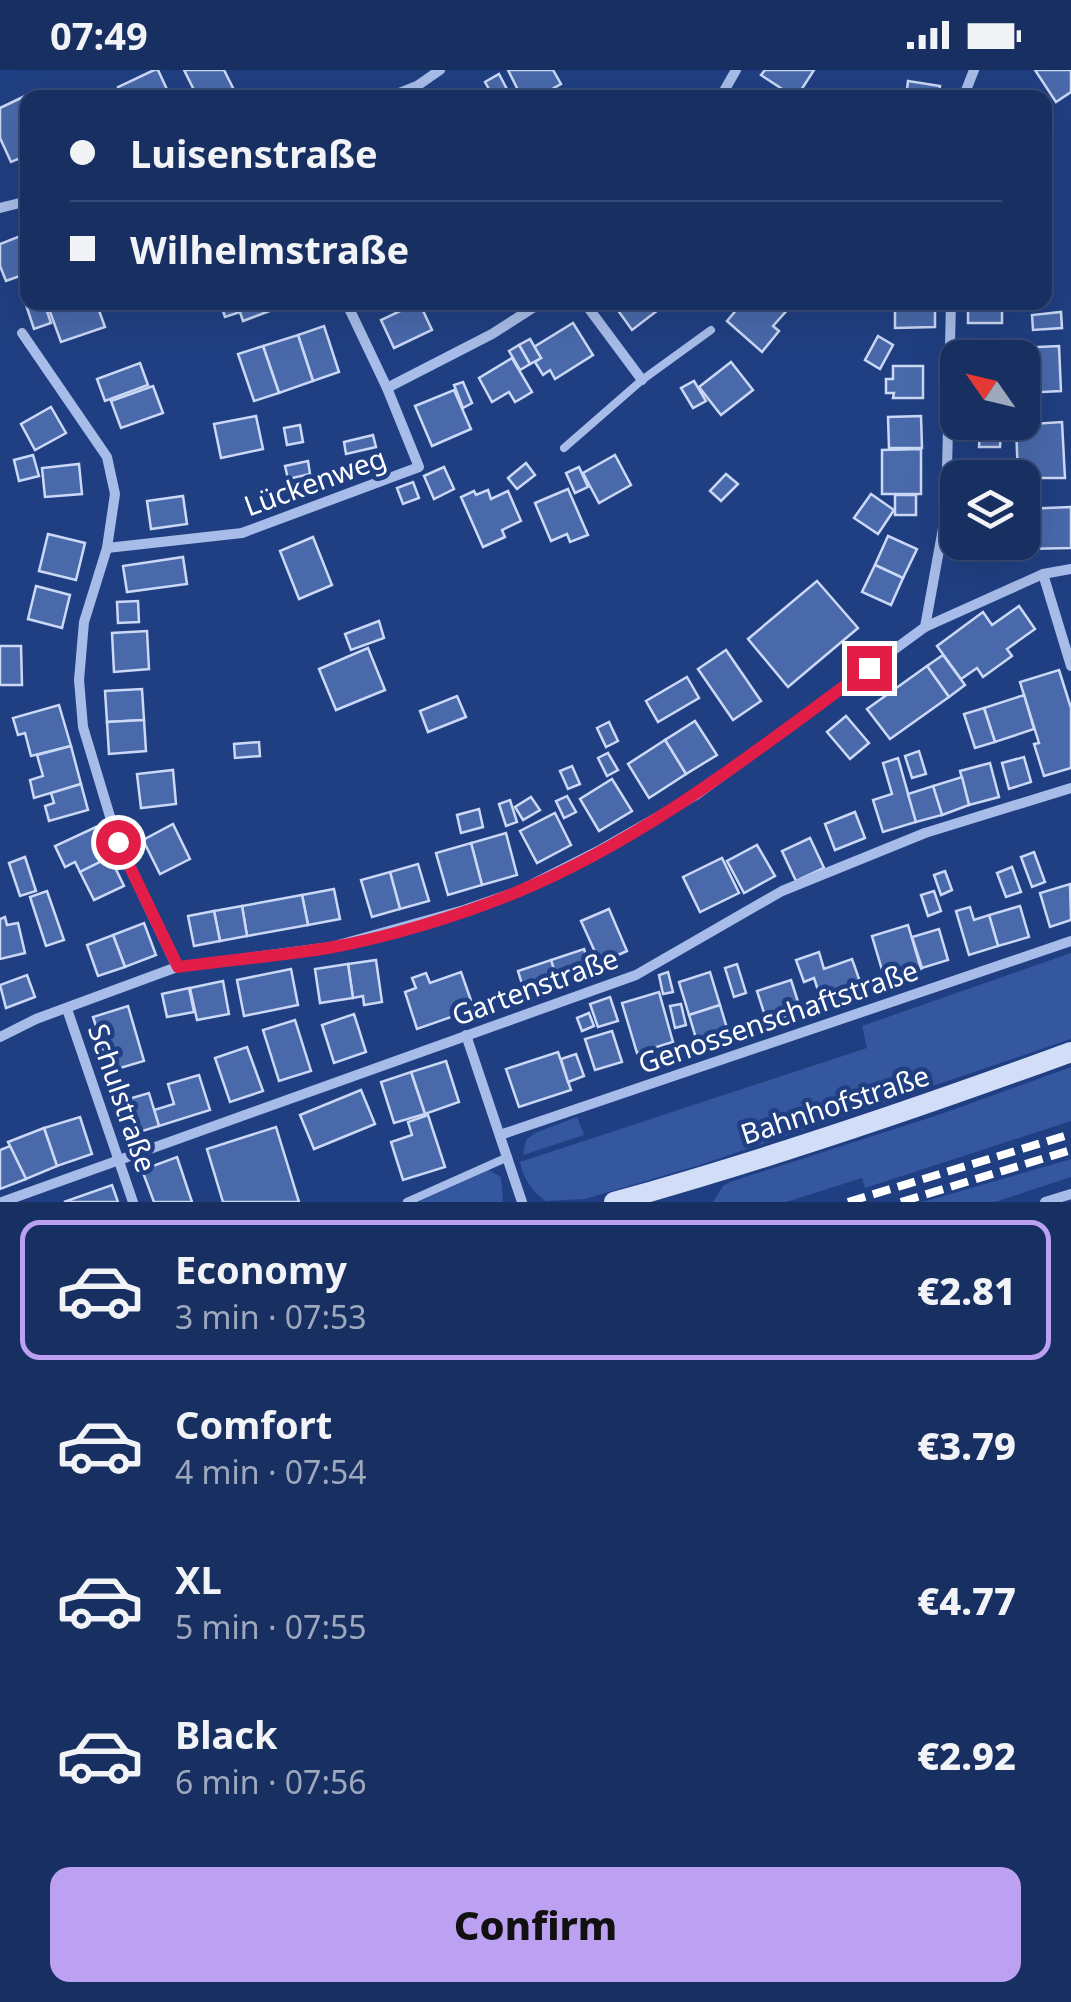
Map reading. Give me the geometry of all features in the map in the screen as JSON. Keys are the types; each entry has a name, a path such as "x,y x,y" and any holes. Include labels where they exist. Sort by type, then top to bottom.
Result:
{"main road":[{"name":"Bahnhofstraße","path":"614,1202 709,1176 1071,1052"}],"street":[{"path":"407,90 440,70"},
{"name":"Lückenweg","path":"106,548 242,533 419,467 350,310"},
{"path":"387,388 492,334 530,310"},
{"path":"590,310 642,380"},
{"path":"925,627 946,512 951,310"},
{"path":"22,333 107,456 115,494 106,548 84,622 79,680 83,727 118,842 178,967"},
{"path":"0,1036 178,967 331,947 519,892 696,795 925,627 1043,574 1071,568"},
{"path":"1043,574 1071,666"},
{"name":"Gartenstraße","path":"2,1202 636,975 782,891 925,833 1071,788"},
{"name":"Genossenschaftstraße","path":"500,1135 1071,942"},
{"name":"Schulstraße","path":"67,1009 133,1202"},
{"path":"466,1035 522,1202"},
{"path":"1045,1202 1071,1194"}],"lane":[{"path":"564,448 642,380 711,330"},
{"path":"407,1202 508,1156"}],"shaded area":[{"path":"1071,953 1071,1039 703,1164 585,1199 546,1201 524,1174 520,1162 867,1048 862,1026"},
{"path":"1071,1067 1071,1121 865,1188 862,1178 786,1202 713,1202 730,1182"},
{"path":"577,1117 584,1135 523,1155 526,1140 535,1133"},
{"path":"1071,1159 1071,1177 995,1202 923,1202"},
{"path":"489,1170 501,1177 503,1202 418,1202"}],"building":[{"path":"158,70 167,90 119,90 118,87"},
{"path":"184,70 224,70 234,90 194,90"},
{"path":"508,70 553,70 561,84 550,90 518,90"},
{"path":"765,70 814,70 801,90 784,90 761,75"},
{"path":"1035,70 1071,70 1071,92 1056,102 1052,90"},
{"path":"499,74 507,90 490,90 485,82"},
{"path":"908,81 940,86 939,90 907,90"},
{"path":"20,98 20,158 11,162 0,138 0,108"},
{"path":"20,236 20,276 6,281 0,266 0,244"},
{"path":"28,310 47,310 51,323 34,329"},
{"path":"49,310 99,310 105,327 61,342"},
{"path":"223,310 272,310 243,321 240,312 225,317"},
{"path":"402,310 423,310 432,330 394,348 381,320"},
{"path":"618,310 658,310 632,330"},
{"path":"736,310 787,310 773,326 779,331 762,352 727,321"},
{"path":"895,310 935,310 935,327 895,328"},
{"path":"968,310 1002,310 1002,323 968,323"},
{"path":"1061,312 1062,328 1033,330 1032,315"},
{"path":"573,323 593,355 555,379 550,370 543,375 535,362 541,358 534,347"},
{"path":"324,326 339,372 313,381 298,335"},
{"path":"298,335 313,381 279,393 263,346"},
{"path":"878,336 893,345 880,369 865,360"},
{"path":"530,339 541,358 530,364 519,345"},
{"path":"519,345 530,364 520,370 509,351"},
{"path":"263,346 279,393 254,401 238,354"},
{"path":"1059,346 1061,391 1040,392 1040,347"},
{"path":"512,358 532,392 515,402 509,392 492,402 479,378"},
{"path":"731,362 753,390 721,415 699,387"},
{"path":"140,363 148,385 105,401 97,379"},
{"path":"893,366 923,366 923,398 893,398 894,393 886,393 886,379 893,379"},
{"path":"694,381 706,401 693,408 681,388"},
{"path":"463,382 472,403 463,408 454,385"},
{"path":"153,386 163,413 121,428 111,401"},
{"path":"454,390 471,429 432,446 415,406"},
{"path":"51,407 66,433 35,450 21,424"},
{"path":"256,416 263,449 221,458 214,424"},
{"path":"921,416 922,448 889,448 888,417"},
{"path":"1062,422 1065,478 1040,478 1040,460 1017,460 1017,440 1040,440 1040,423"},
{"path":"300,425 303,442 287,445 284,428"},
{"path":"373,435 376,447 346,454 344,442"},
{"path":"979,440 1000,440 1000,447 979,447"},
{"path":"921,449 921,494 882,494 882,450"},
{"path":"33,455 39,476 19,481 14,460"},
{"path":"615,455 631,485 599,503 583,473"},
{"path":"308,461 310,474 288,479 285,466"},
{"path":"526,463 535,475 517,489 508,478"},
{"path":"79,464 82,494 45,497 42,468"},
{"path":"444,467 454,489 434,499 424,476"},
{"path":"579,467 588,487 575,493 566,473"},
{"path":"726,474 738,484 721,501 710,491"},
{"path":"413,482 419,498 403,504 397,488"},
{"path":"568,489 588,535 570,542 567,534 551,541 535,503"},
{"path":"488,490 491,499 508,491 521,521 502,530 505,537 483,547 461,497"},
{"path":"871,494 894,510 878,534 854,518"},
{"path":"895,495 916,495 916,515 895,515"},
{"path":"183,496 187,524 151,529 147,501"},
{"path":"1071,507 1071,548 1040,549 1040,508"},
{"path":"48,534 85,543 76,580 39,571"},
{"path":"888,536 917,549 903,578 875,565"},
{"path":"313,537 332,585 299,599 280,551"},
{"path":"183,557 187,584 127,592 123,566"},
{"path":"875,565 903,578 891,605 862,592"},
{"path":"817,581 858,628 788,687 748,639"},
{"path":"36,586 70,595 62,628 28,619"},
{"path":"138,601 139,622 118,623 117,602"},
{"path":"1019,606 1035,629 1007,649 1012,656 983,677 977,668 961,679 937,646 983,612 992,625"},
{"path":"379,621 384,638 351,650 345,634"},
{"path":"147,631 149,669 114,672 112,633"},
{"path":"0,646 21,646 22,685 0,685"},
{"path":"368,648 385,690 336,710 319,669"},
{"path":"726,650 761,701 733,720 698,669"},
{"path":"943,655 965,685 949,697 927,666"},
{"path":"927,666 949,697 890,739 867,709"},
{"path":"1059,670 1071,708 1071,768 1044,776 1034,744 1039,743 1020,682"},
{"path":"687,677 699,698 658,722 646,701"},
{"path":"142,689 144,720 107,722 105,691"},
{"path":"1024,695 1034,729 995,742 984,708"},
{"path":"457,696 466,717 428,732 420,711"},
{"path":"59,705 71,746 31,756 25,733 18,735 13,718"},
{"path":"984,708 995,742 975,748 964,714"},
{"path":"846,716 869,743 850,759 827,732"},
{"path":"144,720 146,751 109,754 107,722"},
{"path":"695,721 717,755 686,774 665,740"},
{"path":"609,722 618,741 606,747 597,728"},
{"path":"665,740 686,774 649,798 628,764"},
{"path":"259,742 260,756 235,758 234,744"},
{"path":"71,746 81,784 34,798 30,780 43,776 37,755"},
{"path":"919,751 926,774 912,778 905,756"},
{"path":"608,753 618,770 607,776 598,758"},
{"path":"1024,757 1031,782 1009,789 1002,763"},
{"path":"898,758 916,822 883,832 873,800 892,794 883,763"},
{"path":"990,763 999,797 969,805 960,771"},
{"path":"572,766 580,784 568,789 560,771"},
{"path":"173,770 176,804 141,808 137,774"},
{"path":"962,777 969,805 942,815 933,786"},
{"path":"612,779 632,811 599,831 580,799"},
{"path":"81,784 88,810 49,821 45,806 54,803 51,793"},
{"path":"933,786 942,815 916,822 908,794"},
{"path":"567,796 576,812 564,818 556,801"},
{"path":"531,797 540,810 523,820 515,807"},
{"path":"510,800 517,822 506,826 499,804"},
{"path":"479,809 483,827 461,833 457,815"},
{"path":"855,812 865,838 835,850 825,824"},
{"path":"555,813 571,845 537,863 520,831"},
{"path":"173,824 190,859 160,874 143,840"},
{"path":"96,827 110,857 80,872 75,862 65,867 55,846"},
{"path":"506,833 517,875 482,885 471,843"},
{"path":"810,838 824,868 796,881 782,851"},
{"path":"471,843 482,885 448,895 436,853"},
{"path":"757,845 775,876 744,893 727,861"},
{"path":"1034,852 1045,882 1032,887 1021,857"},
{"path":"25,857 36,891 20,896 9,863"},
{"path":"110,857 124,886 94,900 80,872"},
{"path":"722,858 739,893 700,912 683,877"},
{"path":"418,864 429,901 400,909 390,872"},
{"path":"1012,867 1021,892 1006,897 997,873"},
{"path":"945,871 952,890 941,895 934,875"},
{"path":"390,872 400,909 372,917 361,880"},
{"path":"1070,884 1071,920 1050,927 1040,893"},
{"path":"334,889 340,919 308,925 302,895"},
{"path":"47,891 64,940 46,946 30,897"},
{"path":"934,891 941,911 928,916 921,895"},
{"path":"302,895 308,925 247,936 242,906"},
{"path":"242,906 247,936 220,941 214,911"},
{"path":"1020,906 1029,937 998,946 989,915"},
{"path":"970,907 974,920 989,915 998,946 969,955 956,911"},
{"path":"609,909 627,951 600,963 581,921"},
{"path":"214,911 220,941 194,946 188,916"},
{"path":"5,917 7,925 18,923 25,953 0,959 0,919"},
{"path":"144,923 156,955 125,967 113,935"},
{"path":"908,925 921,969 885,980 872,936"},
{"path":"939,929 948,960 922,968 912,937"},
{"path":"113,935 125,967 98,976 87,945"},
{"path":"584,949 592,974 559,986 551,960"},
{"path":"819,952 824,969 852,959 863,990 823,1005 814,978 804,982 796,960"},
{"path":"376,960 382,1002 364,1005 363,996 353,998 348,964"},
{"path":"551,960 559,986 526,997 518,971"},
{"path":"348,964 353,998 320,1003 315,969"},
{"path":"737,964 746,993 734,997 725,968"},
{"path":"291,969 298,1005 244,1016 237,980"},
{"path":"461,972 474,1009 417,1029 405,992 416,988 412,978 426,973 430,983"},
{"path":"668,972 673,992 663,994 659,975"},
{"path":"710,972 720,1005 689,1015 679,982"},
{"path":"27,975 35,997 6,1008 0,985"},
{"path":"791,980 801,1011 767,1022 757,991"},
{"path":"223,981 229,1014 197,1020 190,988"},
{"path":"189,988 194,1012 167,1017 162,994"},
{"path":"659,992 673,1042 637,1053 622,1003"},
{"path":"610,997 618,1021 598,1027 590,1004"},
{"path":"681,1004 686,1025 675,1028 670,1006"},
{"path":"720,1005 729,1035 698,1045 689,1015"},
{"path":"128,1006 144,1061 110,1071 93,1017"},
{"path":"589,1013 594,1026 582,1031 577,1018"},
{"path":"354,1014 366,1052 334,1063 322,1025"},
{"path":"295,1020 311,1071 279,1081 263,1030"},
{"path":"612,1031 622,1062 595,1070 585,1039"},
{"path":"247,1047 263,1091 230,1102 215,1058"},
{"path":"558,1052 571,1090 519,1107 506,1069"},
{"path":"576,1054 584,1076 568,1082 561,1059"},
{"path":"446,1061 459,1102 425,1114 411,1072"},
{"path":"411,1072 425,1114 394,1123 381,1082"},
{"path":"199,1075 210,1110 159,1126 154,1110 174,1104 168,1084"},
{"path":"361,1090 375,1124 314,1149 300,1115"},
{"path":"149,1093 159,1126 129,1135 118,1102"},
{"path":"428,1115 445,1167 403,1180 391,1142 412,1135 408,1122"},
{"path":"80,1117 92,1154 57,1166 44,1128"},
{"path":"276,1127 299,1202 223,1202 207,1149"},
{"path":"44,1128 57,1166 26,1179 8,1142"},
{"path":"10,1146 26,1179 0,1189 0,1150"},
{"path":"177,1157 192,1202 154,1202 142,1170"},
{"path":"112,1185 118,1202 64,1202"}],"railway":[{"path":"848,1202 1071,1134"},
{"path":"901,1202 1071,1150"}],"route":[{"path":"118,842 178,967 368,939 519,892 598,852 696,795 869,668"}]}
